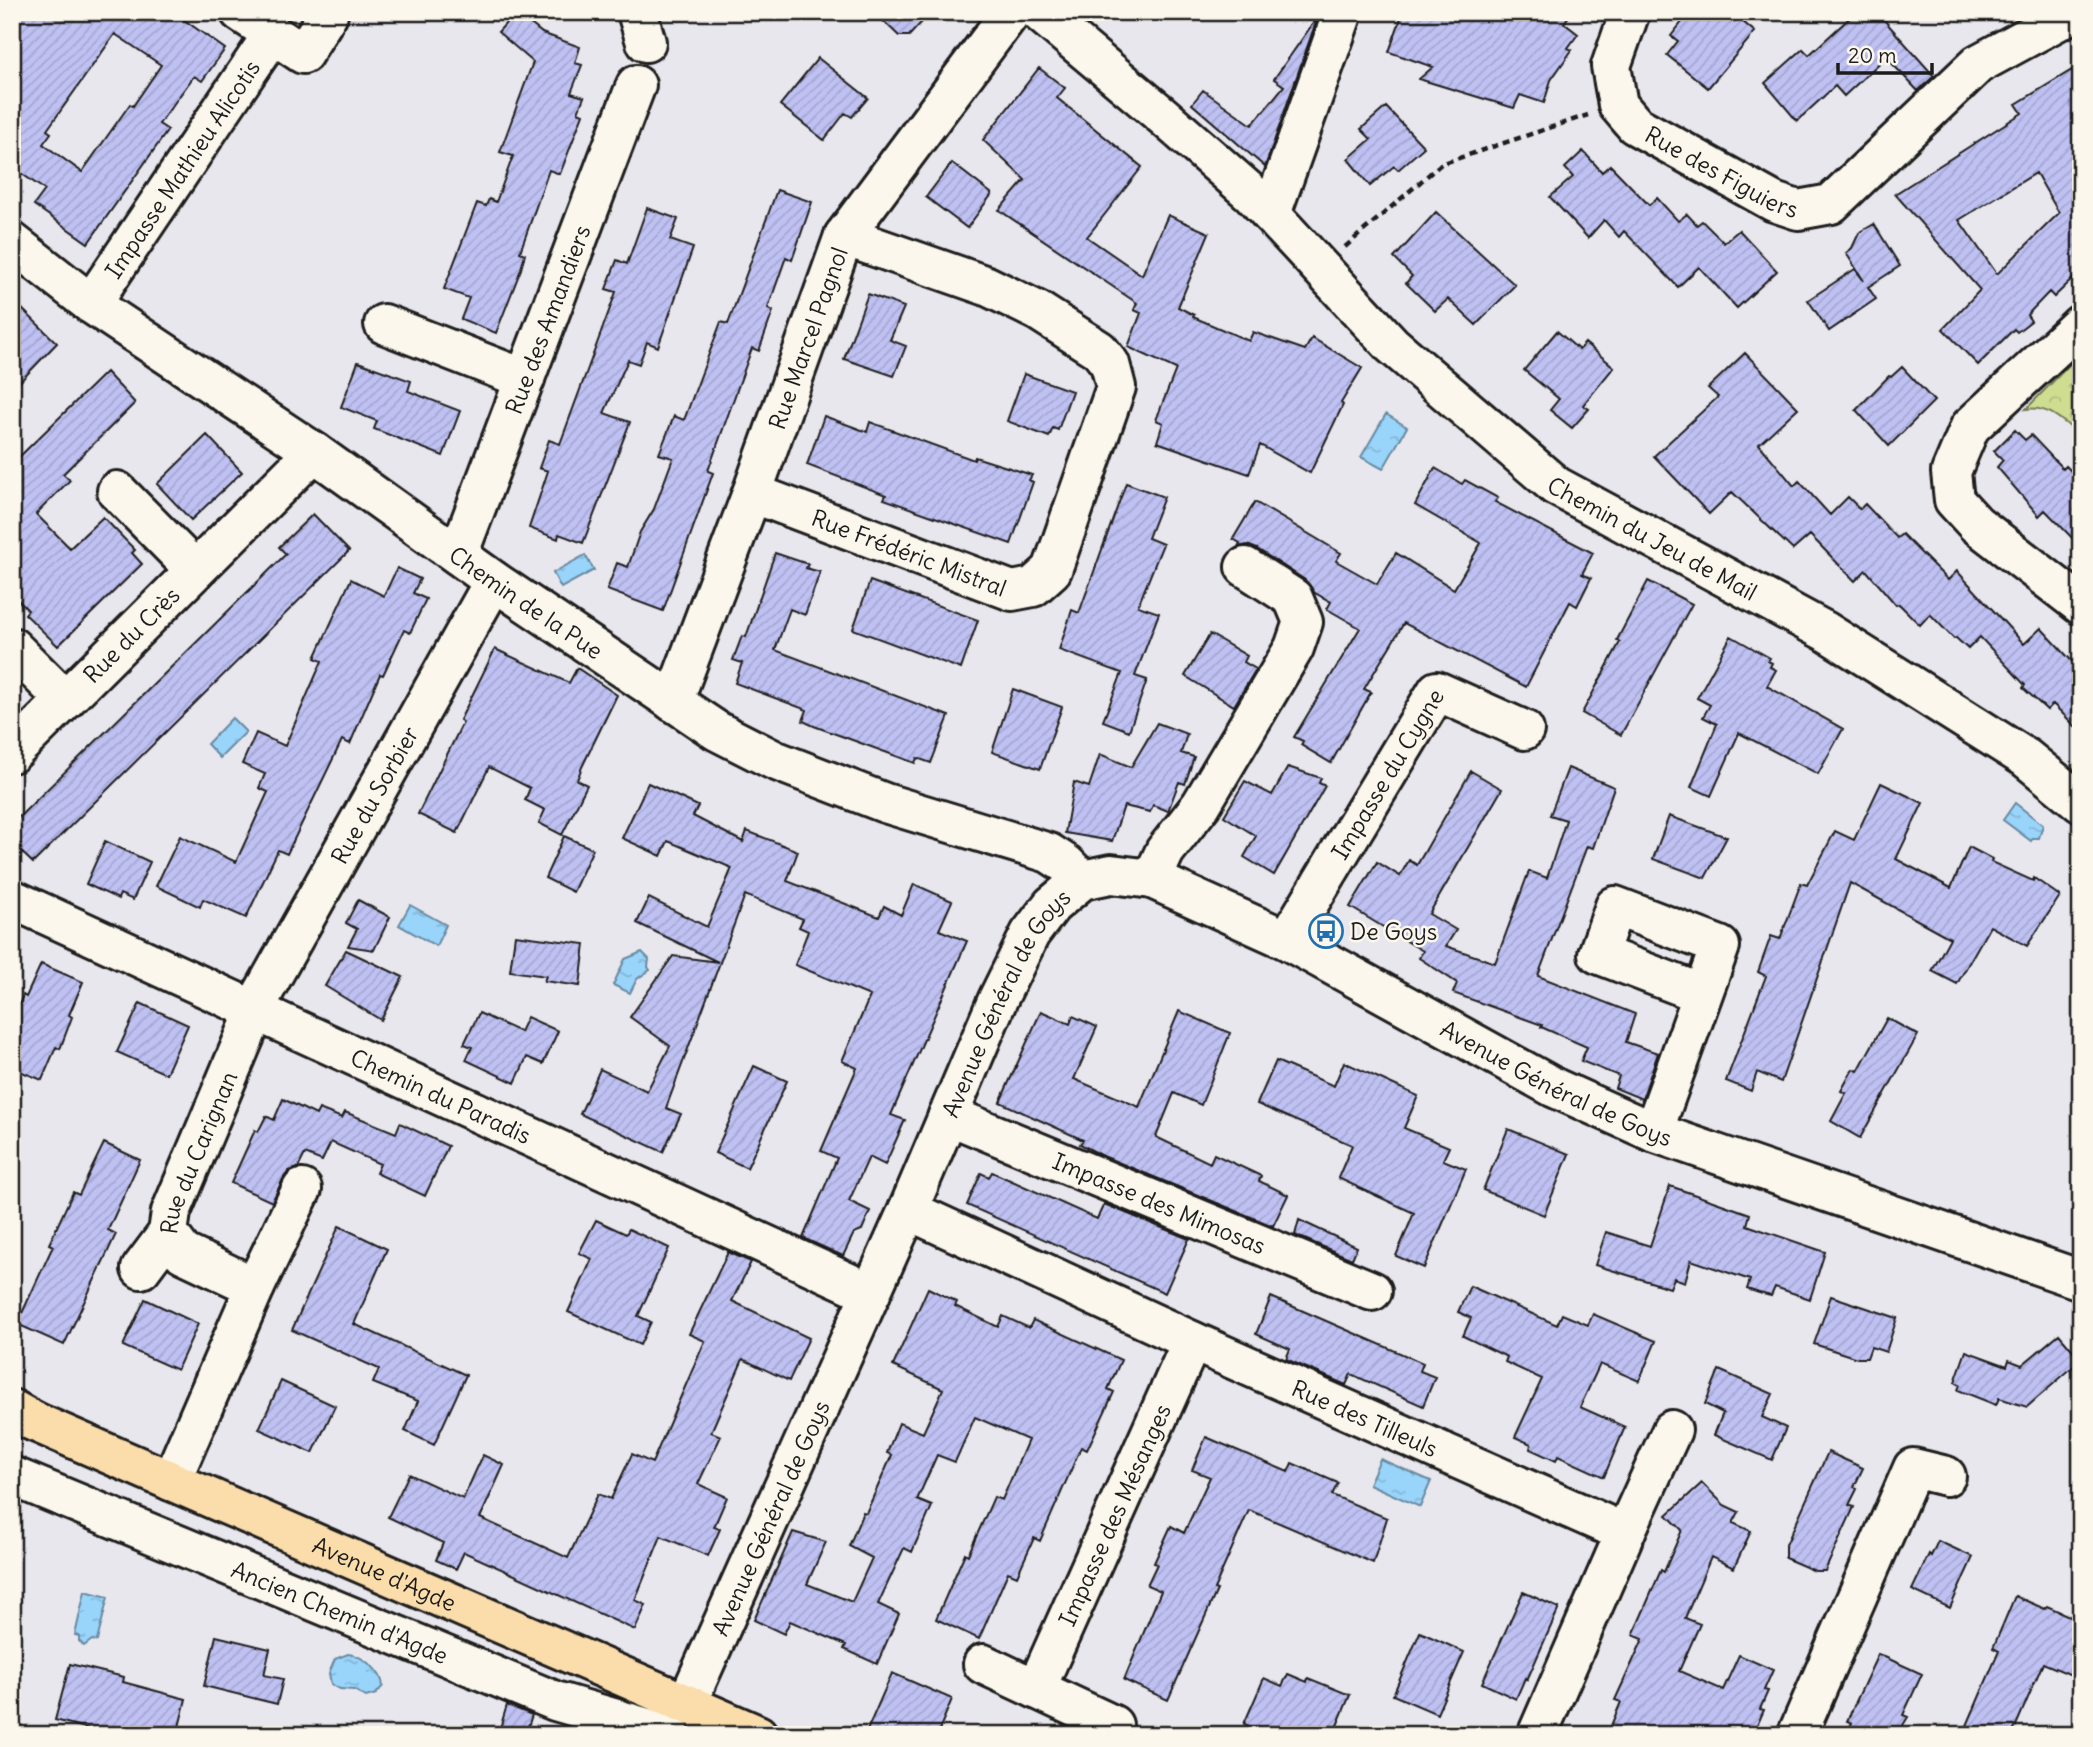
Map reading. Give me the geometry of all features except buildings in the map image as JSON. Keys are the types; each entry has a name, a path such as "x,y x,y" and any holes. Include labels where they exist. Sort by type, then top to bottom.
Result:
{"main road":[{"name":"Avenue d'Agde","path":"20,1414 171,1481 679,1719 758,1735"}],"street":[{"name":"Impasse Mathieu Alicotis","path":"240,12 303,54 328,14 326,12"},
{"name":"Rue Marcel Pagnol","path":"673,702 752,494 844,236 1010,12"},
{"name":"Chemin du Jeu de Mail","path":"1039,12 1163,116 1271,214 1392,345 1556,486 1825,631 2026,758 2081,803"},
{"path":"1271,214 1343,12"},
{"path":"1618,105 1611,66 1630,12"},
{"name":"Rue des Figuiers","path":"1618,105 1635,125 1774,202 1798,210 1831,204 1978,64 2074,12"},
{"name":"Impasse Mathieu Alicotis","path":"91,304 271,34"},
{"name":"Rue des Amandiers","path":"458,555 636,85"},
{"name":"Rue Frédéric Mistral","path":"752,494 1012,591 1033,587 1052,570 1116,387 1110,364 1099,350 1038,311 987,286 844,236"},
{"name":"Chemin de la Pue","path":"12,242 91,304 314,452 494,581 717,731 774,760 885,803 1049,853 1066,864 1082,880"},
{"path":"384,324 526,379"},
{"path":"2081,324 1970,427 1951,472 1954,500 1976,524 2081,605"},
{"name":"Rue du Crès","path":"12,752 314,452"},
{"name":"Rue du Crès","path":"117,491 195,570"},
{"path":"1152,879 1165,851 1201,805 1294,648 1303,622 1293,598 1245,567"},
{"name":"Rue du Sorbier","path":"255,1012 494,581"},
{"name":"Rue du Crès","path":"12,647 65,699"},
{"name":"Impasse du Cygne","path":"1287,940 1437,691 1524,730"},
{"name":"Avenue Général de Goys","path":"679,1719 908,1210 998,999 1030,934 1052,905 1082,880 1111,874 1152,879 1287,940 1555,1088 1653,1132 2081,1280"},
{"name":"Chemin du Paradis","path":"15,907 255,1012 871,1293"},
{"path":"1653,1132 1702,994"},
{"name":"Rue du Carignan","path":"255,1012 171,1212 168,1233 183,1253 256,1287"},
{"name":"Impasse des Mimosas","path":"948,1115 1372,1292"},
{"path":"171,1481 302,1189"},
{"name":"Rue des Tilleuls","path":"908,1210 1192,1341 1625,1533"},
{"path":"141,1269 168,1233"},
{"name":"Impasse des Mésanges","path":"1036,1689 1192,1341"},
{"path":"1537,1735 1672,1430"},
{"path":"1797,1735 1913,1468 1946,1476"},
{"name":"Ancien Chemin d'Agde","path":"12,1476 555,1701 679,1719"},
{"path":"983,1664 1113,1725"}],"path":[{"path":"1322,269 1357,235 1441,164 1618,105"}],"green space":[{"path":"2081,353 2081,436 2049,412 2026,409"}],"water":[{"path":"1386,414 1407,427 1383,469 1361,457"},
{"path":"585,555 594,570 561,588 553,573"},
{"path":"232,718 246,732 220,758 207,744"},
{"path":"2015,803 2043,825 2039,838 2033,838 2031,841 2003,820"},
{"path":"410,905 446,925 436,946 399,925"},
{"path":"642,952 649,959 650,970 637,979 630,993 613,985 625,959"},
{"path":"1380,1459 1431,1481 1420,1507 1369,1484"},
{"path":"85,1591 108,1597 97,1641 92,1640 84,1646 79,1641 79,1636 75,1635"},
{"path":"348,1654 365,1661 379,1675 383,1686 376,1694 366,1697 354,1690 340,1689 331,1684 329,1673 335,1659"}],"place":[{"name":"De Goys","path":"1326,931"}]}
